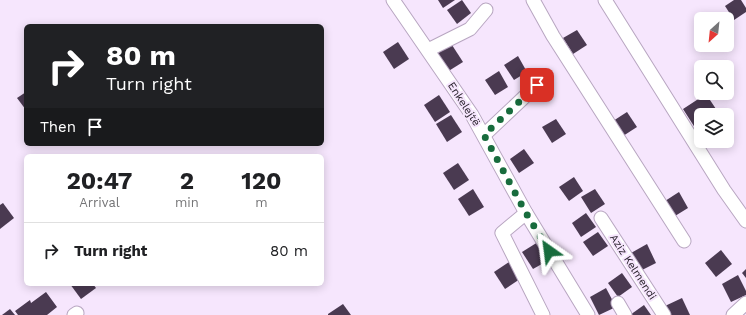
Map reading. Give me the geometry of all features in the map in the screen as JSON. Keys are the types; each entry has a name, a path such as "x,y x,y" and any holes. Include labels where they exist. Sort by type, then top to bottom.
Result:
{"street":[{"name":"Enkelejtë","path":"393,0 472,115 526,213 588,315"},
{"path":"533,0 553,36 684,241"},
{"path":"604,0 724,190 746,221"},
{"path":"428,50 470,28 486,10"},
{"path":"484,135 537,85"},
{"path":"526,213 502,233 543,315"},
{"name":"Aziz Kelmendi","path":"601,218 664,315"},
{"path":"733,315 746,303"},
{"path":"618,304 625,315"}],"building":[{"path":"438,0 455,0 443,8"},
{"path":"462,0 471,13 457,24 447,10"},
{"path":"734,0 741,0 746,8 746,12 734,20 734,12 729,12 725,6"},
{"path":"577,30 587,45 573,54 563,38"},
{"path":"398,42 409,59 394,69 383,52"},
{"path":"452,45 463,62 447,72 436,54"},
{"path":"518,56 527,72 514,80 504,65"},
{"path":"499,71 508,87 495,95 485,80"},
{"path":"24,93 24,107 17,98"},
{"path":"439,95 450,112 435,122 424,105"},
{"path":"697,100 710,100 715,108 694,108 694,126 683,109"},
{"path":"627,112 637,127 623,136 613,121"},
{"path":"451,115 462,132 447,142 436,124"},
{"path":"556,119 566,134 552,143 542,127"},
{"path":"524,149 534,163 519,173 510,159"},
{"path":"458,163 469,180 454,190 443,173"},
{"path":"574,177 583,191 569,201 559,187"},
{"path":"473,189 484,207 469,216 458,199"},
{"path":"595,189 605,204 591,213 581,197"},
{"path":"679,192 688,208 675,216 665,201"},
{"path":"3,203 14,218 0,229 0,205"},
{"path":"586,213 596,227 581,237 572,223"},
{"path":"598,232 608,246 593,256 583,242"},
{"path":"538,242 549,260 533,269 522,252"},
{"path":"647,244 656,263 640,271 631,253"},
{"path":"721,250 732,264 716,277 705,263"},
{"path":"509,262 520,279 505,289 494,272"},
{"path":"746,269 746,278 742,273"},
{"path":"622,273 632,287 618,297 608,283"},
{"path":"738,275 746,291 746,295 731,302 722,284"},
{"path":"71,286 94,286 96,288 81,299"},
{"path":"606,288 616,307 599,315 590,297"},
{"path":"46,292 57,307 47,315 18,315 15,311 30,300 31,303"},
{"path":"682,298 690,315 670,315 665,306"},
{"path":"343,304 351,315 328,315 328,314"},
{"path":"644,305 651,315 630,315"},
{"path":"10,309 15,315 2,315"}],"route":[{"path":"537,85 484,135 526,213 549,251"}]}
